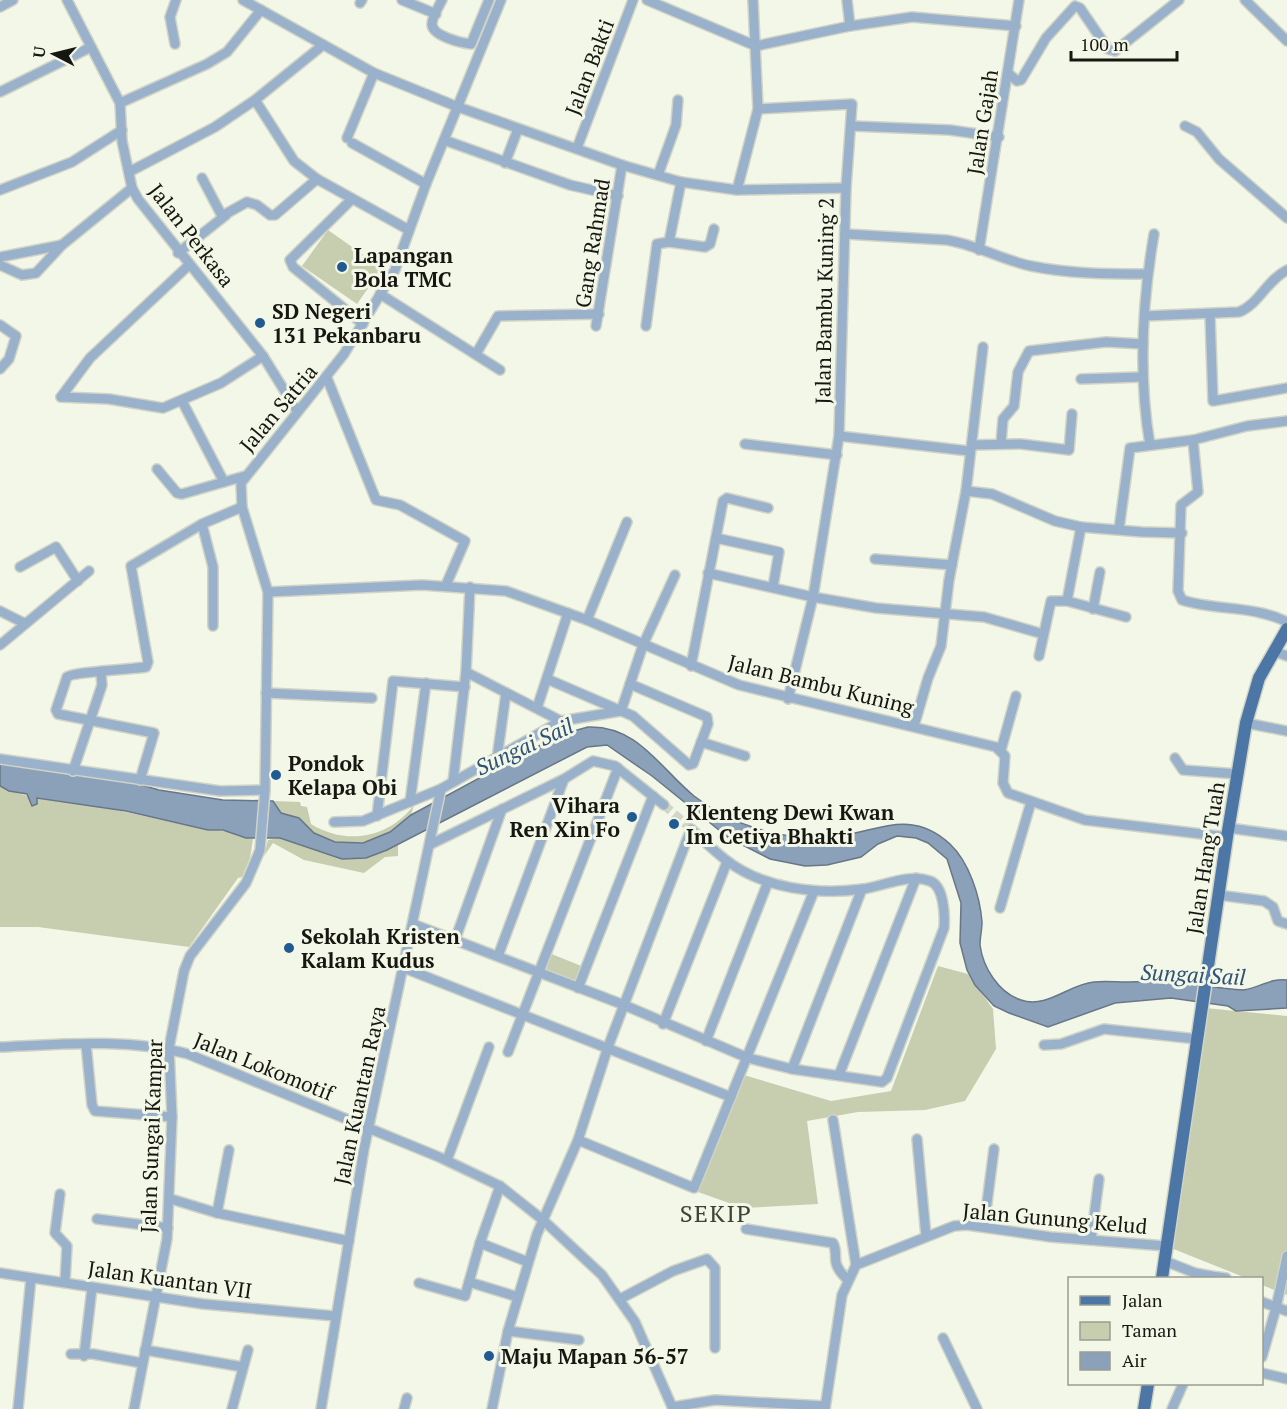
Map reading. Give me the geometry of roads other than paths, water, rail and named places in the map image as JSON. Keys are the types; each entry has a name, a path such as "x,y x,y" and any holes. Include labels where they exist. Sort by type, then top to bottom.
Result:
{"main road":[{"name":"Jalan Hang Tuah","path":"1162,1277 1205,980 1246,723 1259,678 1287,629"},
{"path":"1144,1409 1148,1385"}],"street":[{"path":"0,7 13,0"},
{"name":"Jalan Perkasa","path":"67,0 120,103 132,188 147,213 178,254 217,296 263,356 297,411"},
{"path":"175,44 170,17 176,0"},
{"name":"Jalan Bambu Kuning 2","path":"243,0 374,73 458,107 622,165 681,182 737,190 846,188 840,436 813,597 788,699"},
{"path":"402,0 436,14"},
{"path":"442,0 432,23 438,34 471,44 489,0"},
{"name":"Jalan Satria","path":"265,793 268,592 242,507 240,491 244,476 327,378 395,270 426,184 501,0"},
{"name":"Jalan Bakti","path":"577,148 633,0"},
{"path":"647,0 756,46 850,26 912,17 1016,26"},
{"path":"737,190 758,110 753,0"},
{"path":"848,0 850,26"},
{"name":"Jalan Gajah","path":"979,250 999,137 1019,0"},
{"path":"1008,73 1017,81 1021,80 1046,38 1075,6 1080,8 1108,49 1115,51 1179,0"},
{"path":"1245,0 1287,41"},
{"path":"120,103 207,64 227,52 261,10"},
{"path":"129,172 215,127 255,100 323,45"},
{"path":"0,92 91,47"},
{"path":"374,73 350,141 426,184"},
{"path":"255,100 288,153 317,179 409,230"},
{"path":"658,175 676,125 678,100"},
{"path":"758,110 852,104 846,188"},
{"path":"852,126 950,130 999,137"},
{"path":"1185,126 1197,132 1219,159 1287,218"},
{"path":"505,162 518,129"},
{"path":"0,190 72,162 122,130"},
{"path":"444,140 570,185 618,196"},
{"name":"Gang Rahmad","path":"596,326 622,165"},
{"path":"202,178 222,216 226,215"},
{"path":"178,254 226,215 246,202 258,205 270,215 275,215 317,179"},
{"path":"669,242 681,182"},
{"path":"0,265 29,275 36,273 63,244 132,188"},
{"path":"352,199 290,261 293,267 363,324"},
{"path":"646,326 657,244 669,242 705,248 710,244 714,229"},
{"path":"846,234 961,242 1004,259 1057,270 1147,274"},
{"path":"1150,445 1141,377 1147,274 1154,234"},
{"path":"0,257 63,244"},
{"path":"189,265 90,358 61,397 109,399 163,408 221,383 263,356"},
{"path":"1145,316 1210,315 1247,309 1272,280 1287,270"},
{"path":"380,294 500,370"},
{"path":"476,354 500,316 599,314"},
{"path":"1210,315 1213,401 1287,388"},
{"path":"0,325 16,336 9,359 0,369"},
{"path":"1001,443 1003,419 1014,406 1018,372 1029,351 1106,342 1143,344"},
{"path":"914,726 927,678 941,646 952,565 966,491 983,347"},
{"path":"1081,379 1141,377"},
{"path":"327,378 376,500 399,504 465,541 446,585"},
{"path":"182,401 224,482"},
{"path":"840,436 971,448 1001,443 1069,450 1072,414"},
{"path":"1119,528 1130,448 1194,440 1247,426 1287,421"},
{"path":"1194,440 1198,492 1181,506 1182,533 1178,591 1182,600 1252,609 1268,613 1287,622"},
{"path":"745,444 837,455"},
{"path":"157,469 177,493 182,494 244,476"},
{"path":"966,491 992,494 1055,521 1081,527 1182,533"},
{"path":"691,666 723,501 727,498 768,508"},
{"path":"140,780 154,734 61,716 57,710 69,674 101,673 148,665 131,566 202,524 242,507"},
{"path":"587,620 627,522"},
{"path":"202,524 213,567 213,626"},
{"path":"1067,601 1081,527"},
{"path":"716,538 779,552 773,588"},
{"path":"20,567 56,547 78,581"},
{"path":"875,559 952,565"},
{"path":"0,645 89,571"},
{"path":"1093,609 1100,572"},
{"path":"708,573 813,597 876,608 984,617 1043,634"},
{"path":"621,711 643,645 675,575"},
{"name":"Jalan Bambu Kuning","path":"268,592 446,585 506,591 587,620 739,685 788,699 914,726 1001,750"},
{"path":"453,782 465,687 470,587"},
{"path":"1039,656 1051,601 1067,601 1126,617"},
{"path":"0,611 24,623"},
{"path":"537,708 568,613"},
{"path":"1273,651 1287,656"},
{"path":"466,672 561,721"},
{"path":"73,771 102,685 101,673"},
{"path":"547,679 621,711 651,730 689,765 693,765 709,720 707,717 630,684"},
{"path":"376,816 392,683 426,683 465,687"},
{"path":"410,802 426,683"},
{"path":"266,693 372,698"},
{"path":"497,758 506,693"},
{"path":"1016,696 1001,750 1006,763 1004,789 1008,793 1084,820 1287,836"},
{"path":"334,822 351,823 376,816 440,792 453,782 561,721 621,711"},
{"path":"1246,723 1287,731"},
{"path":"701,742 745,756"},
{"path":"1175,758 1183,770 1238,774"},
{"path":"0,759 140,780 265,793"},
{"path":"430,844 564,779 593,761 609,763 618,768 664,805"},
{"path":"508,1052 618,768"},
{"path":"498,956 564,779"},
{"name":"Jalan Kuantan Raya","path":"321,1409 335,1316 370,1128 440,792"},
{"name":"Jalan Sungai Kampar","path":"134,1409 157,1298 168,1228 171,1199 172,1117 169,1048 186,963 246,883 260,850 265,793"},
{"path":"578,988 653,796"},
{"path":"1000,908 1031,802"},
{"path":"455,940 502,809"},
{"path":"413,924 624,1005 663,1024 748,1058 792,1069 882,1082 887,1078 944,928 944,913 936,884 915,878 862,889 814,891 768,882 728,862 691,830 624,1005 608,1047 578,1140 543,1220 528,1262 508,1330 492,1409"},
{"path":"663,1024 728,862"},
{"path":"839,1075 915,878"},
{"path":"706,1041 768,882"},
{"path":"792,1069 862,889"},
{"path":"578,1140 694,1188 814,891"},
{"path":"1218,895 1264,901 1273,908 1278,921 1287,924"},
{"path":"404,968 731,1096"},
{"path":"1044,1045 1061,1044 1104,1029 1197,1039"},
{"path":"86,1044 92,1105 95,1112 172,1117"},
{"name":"Jalan Lokomotif","path":"0,1047 123,1044 169,1048 257,1080 447,1160 500,1186 543,1220 602,1275 620,1299 656,1366 673,1408"},
{"path":"447,1160 489,1047"},
{"path":"673,1408 715,1400 825,1408 839,1312 847,1279 856,1265 833,1120"},
{"path":"916,1139 926,1236"},
{"path":"984,1226 994,1149"},
{"path":"217,1213 229,1150"},
{"path":"1091,1240 1099,1179"},
{"path":"419,1283 465,1296 500,1186"},
{"path":"60,1194 55,1233 67,1246 65,1282"},
{"path":"171,1199 217,1213 349,1241"},
{"path":"97,1219 168,1228"},
{"name":"Jalan Gunung Kelud","path":"856,1265 954,1226 984,1226 1052,1237 1166,1246"},
{"path":"747,1230 833,1243 836,1246 835,1264 847,1279"},
{"path":"480,1243 528,1262"},
{"path":"1263,1354 1287,1256"},
{"path":"620,1299 673,1271 707,1259 715,1268 715,1348"},
{"path":"1165,1261 1211,1277"},
{"name":"Jalan Kuantan VII","path":"0,1274 65,1282 157,1298 335,1316"},
{"path":"18,1409 31,1278"},
{"path":"469,1282 518,1297"},
{"path":"84,1356 92,1288"},
{"path":"1263,1302 1287,1311"},
{"path":"508,1330 579,1340"},
{"path":"943,1338 977,1409"},
{"path":"145,1350 243,1367"},
{"path":"232,1409 249,1350"},
{"path":"71,1354 84,1356 93,1354 142,1363"},
{"path":"1263,1373 1287,1379"},
{"path":"1172,1409 1182,1385"},
{"path":"404,1409 406,1398"}],"water":[{"name":"Sungai Sail","path":"588,727 605,728 634,741 647,750 701,801 725,816 758,829 788,836 819,837 909,825 923,827 936,833 957,851 968,870 981,912 980,945 988,971 999,986 1013,997 1031,1002 1040,1001 1094,982 1170,981 1243,990 1270,982 1287,980 1287,1008 1236,1011 1228,1006 1171,998 1115,1003 1048,1027 1009,1013 994,1006 975,985 967,970 960,943 961,903 947,859 928,843 916,838 897,836 878,844 861,857 827,865 805,866 770,859 729,838 652,776 607,745 587,747 387,850 366,858 342,859 280,838 246,838 223,830 208,830 126,811 37,798 37,804 32,806 27,794 9,791 0,786 0,764 128,781 159,790 223,800 273,801 281,813 299,818 314,833 335,842 363,843 390,832 411,815 559,735"}],"tunnel":[{"path":"664,805 691,829"}],"place":[{"name":"Lapangan Bola TMC","path":"342,267"},
{"name":"SD Negeri 131 Pekanbaru","path":"260,323"},
{"name":"Pondok Kelapa Obi","path":"276,775"},
{"name":"Vihara Ren Xin Fo","path":"632,817"},
{"name":"Klenteng Dewi Kwan Im Cetiya Bhakti","path":"674,824"},
{"name":"Sekolah Kristen Kalam Kudus","path":"289,948"},
{"name":"Maju Mapan 56-57","path":"489,1356"}],"district":[{"name":"SEKIP","path":"716,1213"}]}
